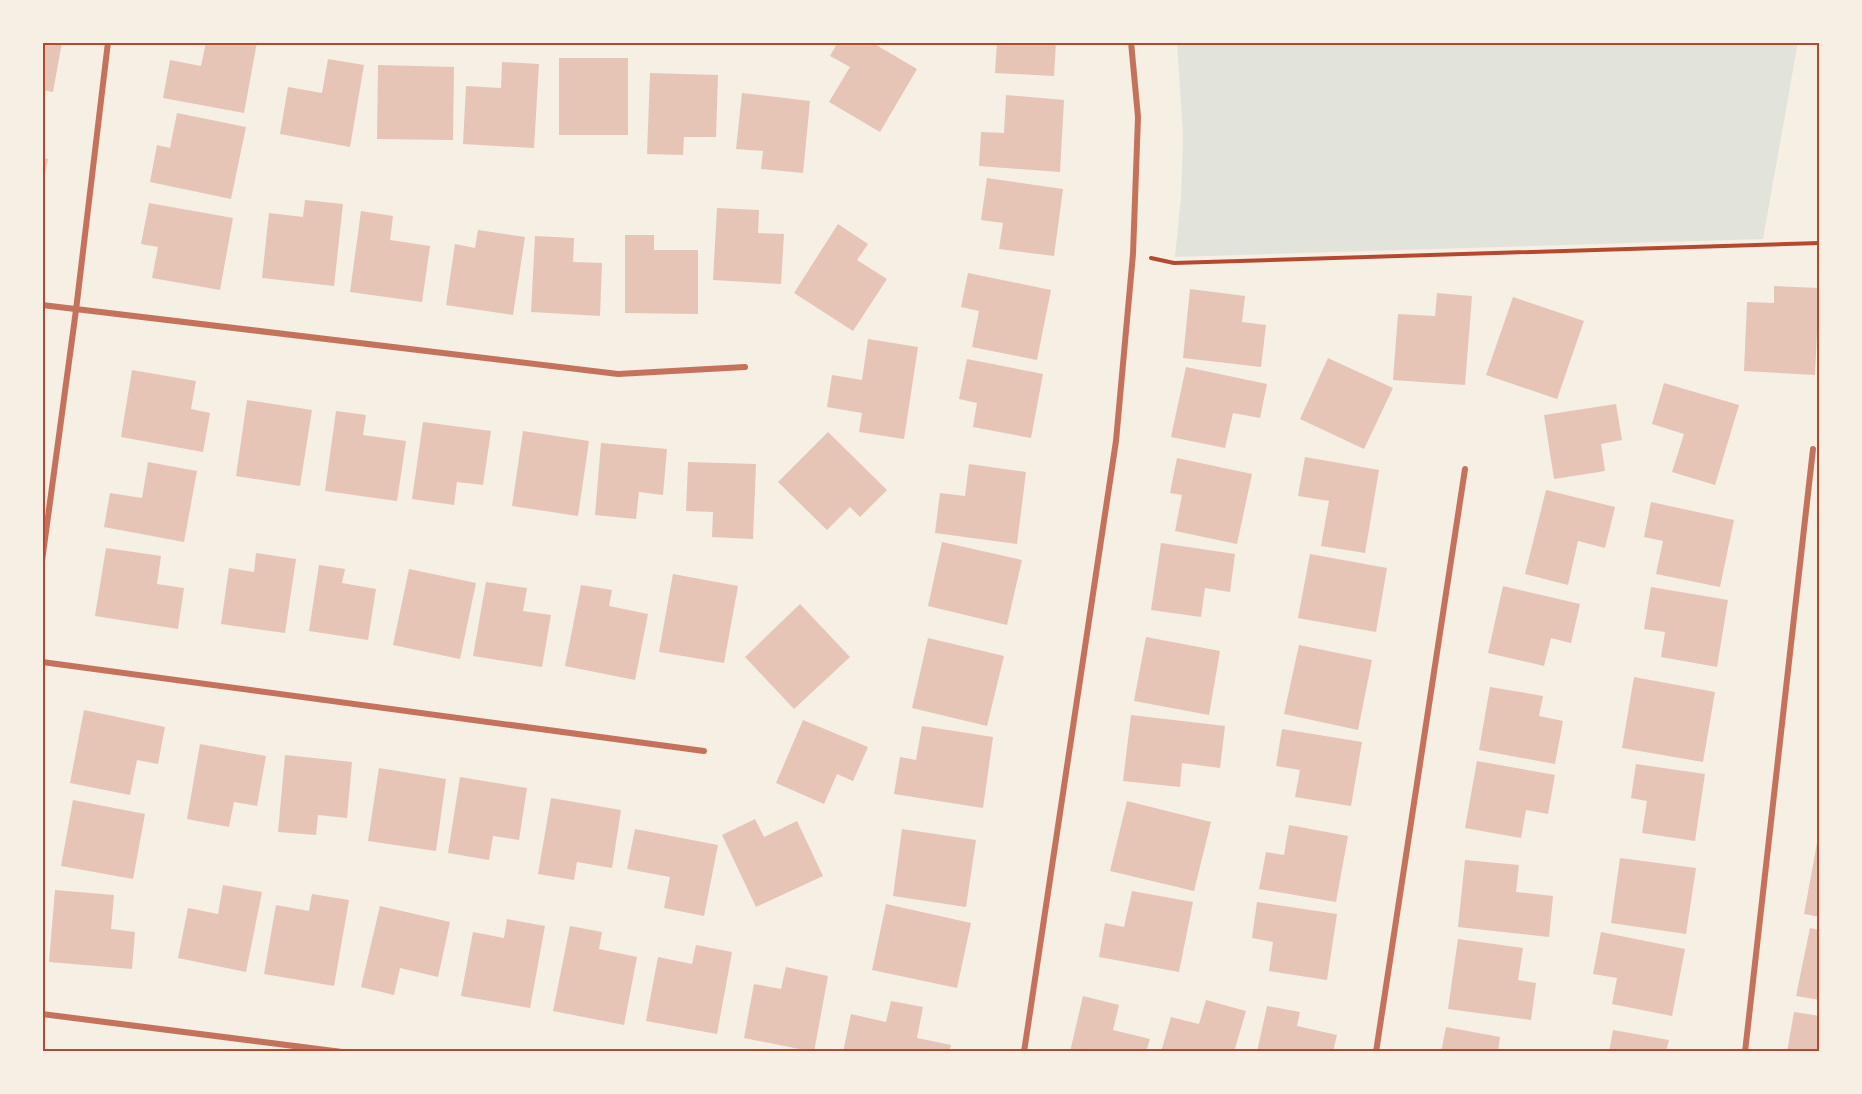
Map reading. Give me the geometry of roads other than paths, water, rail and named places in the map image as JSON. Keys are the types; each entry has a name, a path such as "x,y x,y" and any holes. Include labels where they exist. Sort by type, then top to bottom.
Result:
{"street":[{"path":"42,561 76,310 108,42"},
{"path":"1024,1052 1116,441 1133,254 1138,117 1131,42"},
{"path":"42,305 618,374 745,367"},
{"path":"1745,1052 1813,449"},
{"path":"1376,1052 1465,469"},
{"path":"42,662 704,751"},
{"path":"42,1014 342,1052"}]}
